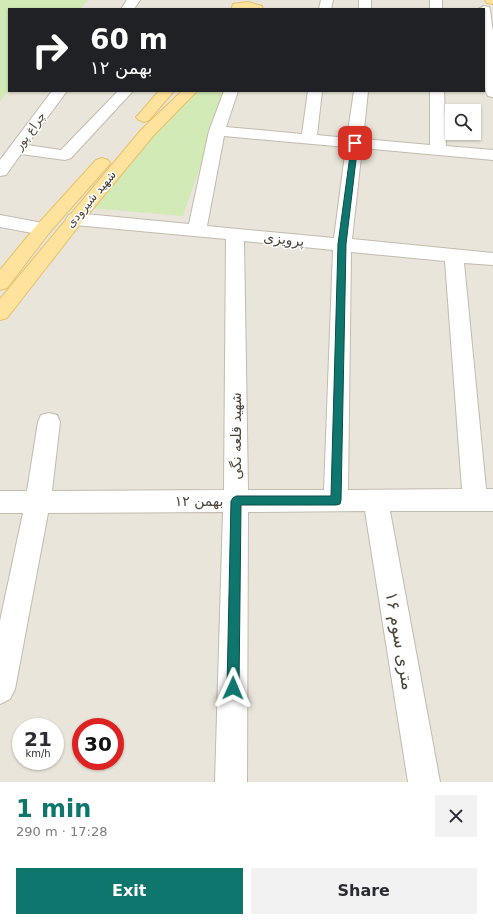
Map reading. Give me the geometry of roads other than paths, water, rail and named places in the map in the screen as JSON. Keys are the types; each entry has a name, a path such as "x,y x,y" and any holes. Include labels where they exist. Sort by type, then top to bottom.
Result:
{"main road":[{"path":"239,5 254,8"},
{"name":"شهید شیرودی","path":"0,283 43,229 166,92"},
{"name":"شهید شیرودی","path":"0,313 75,218 147,133 189,92"}],"street":[{"path":"128,8 134,0"},
{"path":"485,30 487,73 493,93"},
{"name":"چراغ پور","path":"0,171 59,92"},
{"path":"18,149 64,155 125,92"},
{"path":"197,230 217,131 231,92"},
{"path":"309,139 315,92"},
{"path":"336,500 342,244 361,92"},
{"path":"437,92 438,150"},
{"path":"217,131 493,155"},
{"name":"پرویزی","path":"75,218 493,259"},
{"path":"0,220 43,229"},
{"name":"شهید قلعه نگی","path":"231,782 236,501 235,234"},
{"path":"454,255 484,500"},
{"path":"0,689 38,502 49,422"},
{"name":"۱۶ متری سوم","path":"376,500 424,782"},
{"name":"۱۲ بهمن","path":"0,502 484,500"}]}
